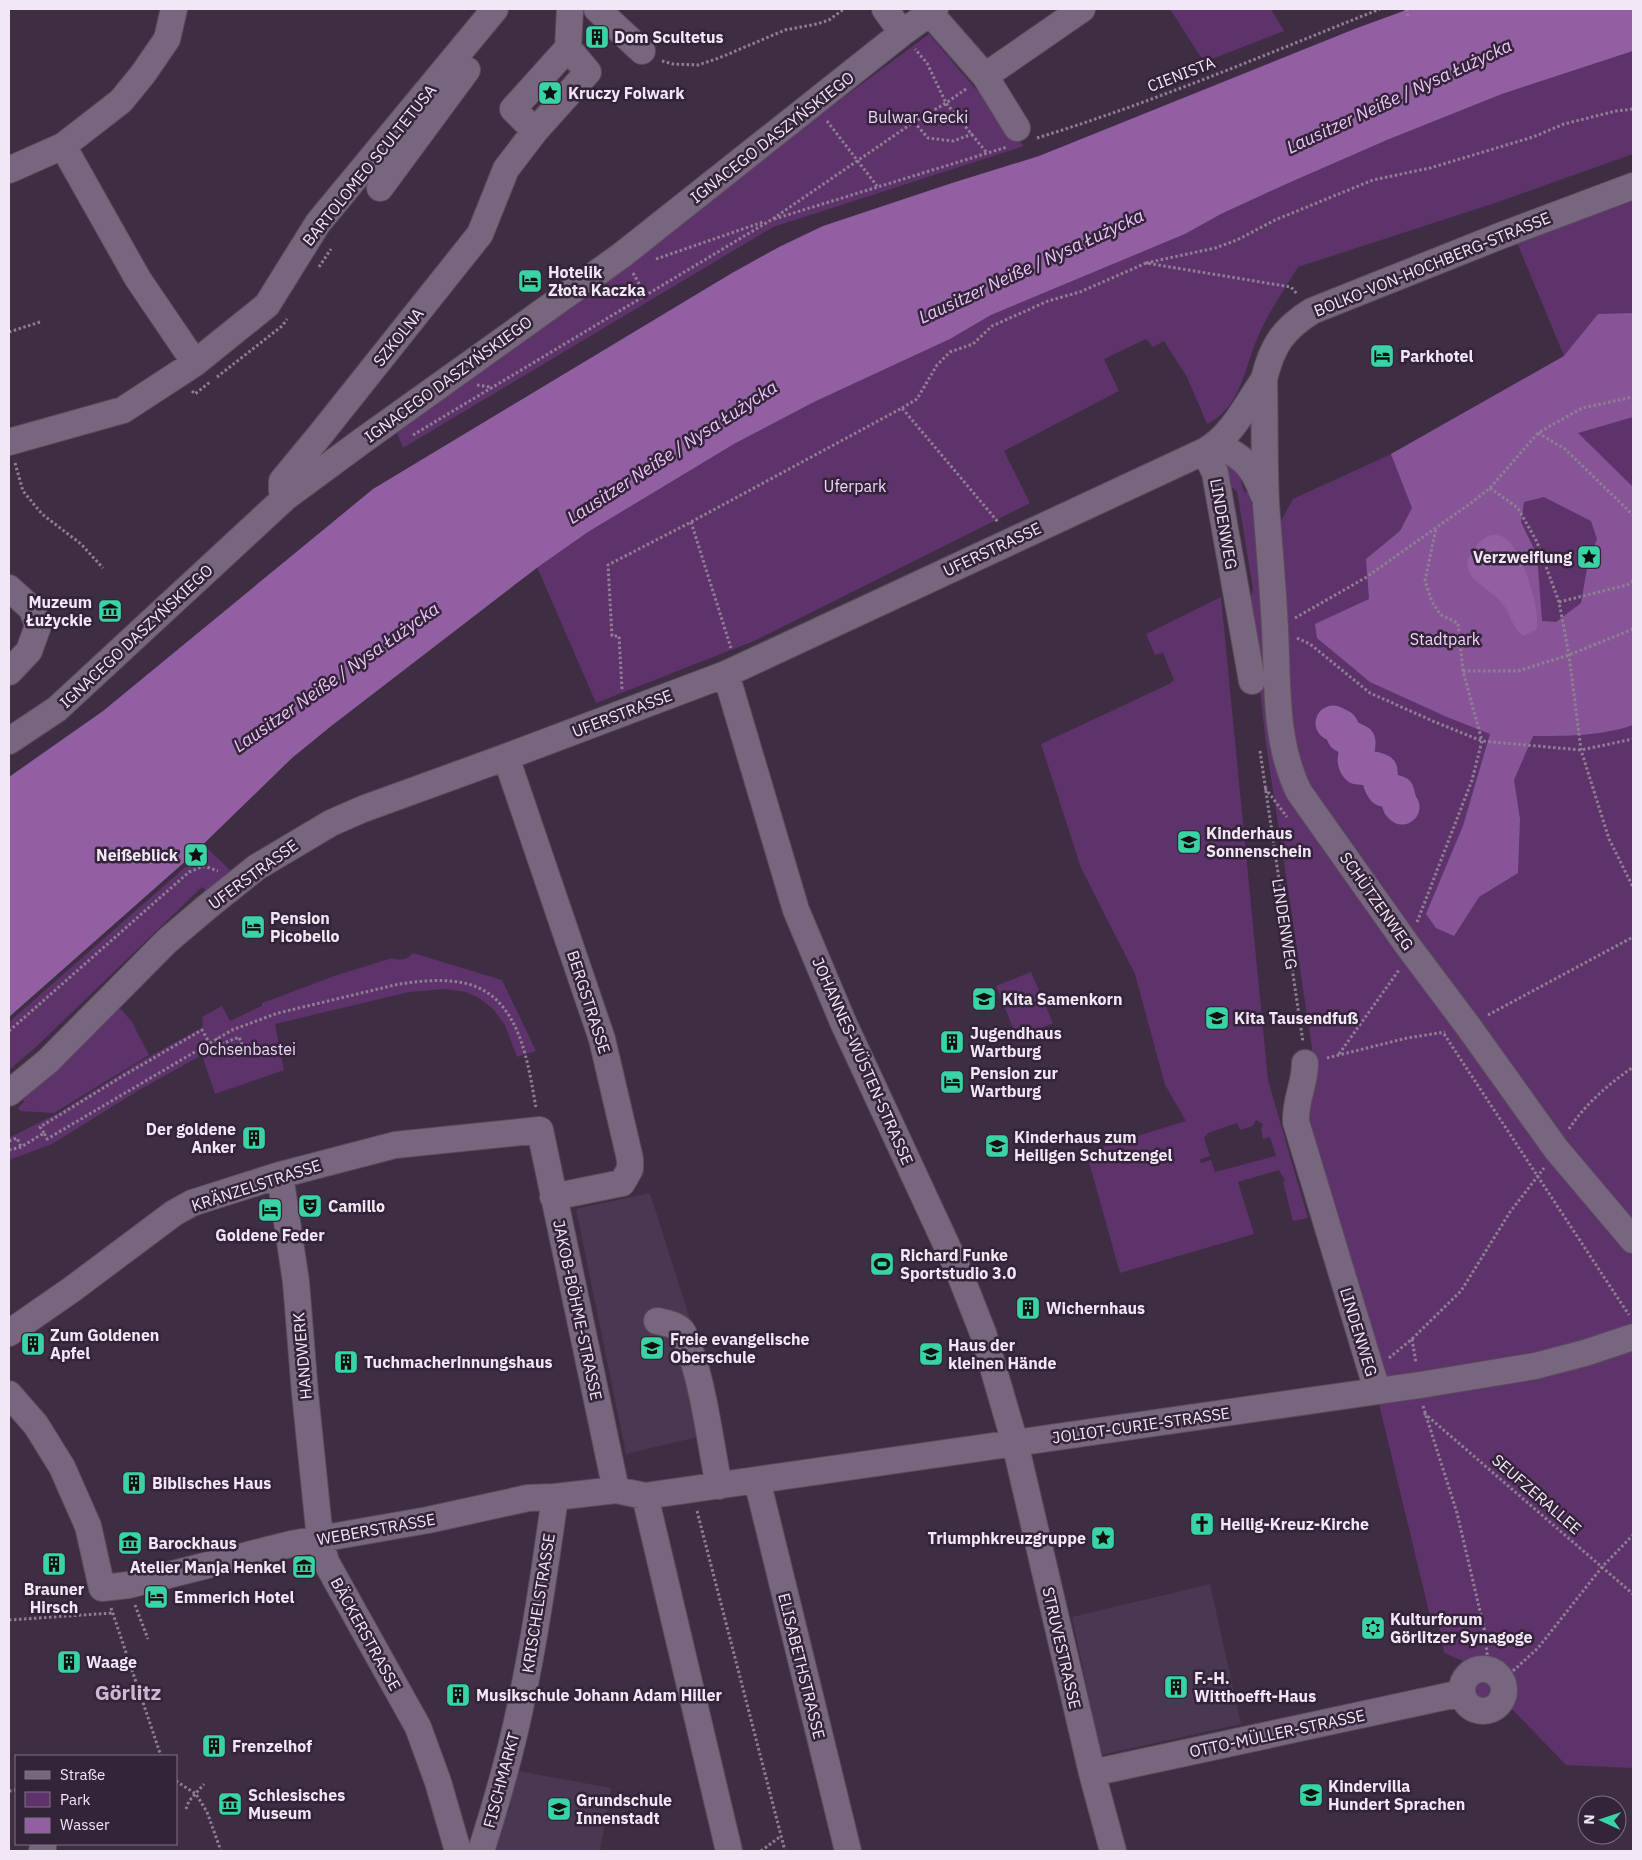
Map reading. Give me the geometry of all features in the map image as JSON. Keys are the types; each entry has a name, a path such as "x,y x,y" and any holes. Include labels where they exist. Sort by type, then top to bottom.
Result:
{"street":[{"path":"9,170 63,146 121,101 143,74 167,39 174,9"},
{"name":"SZKOLNA","path":"286,497 282,491 282,481 480,234 506,169 534,130 588,72 568,48 570,9"},
{"path":"597,9 642,52"},
{"path":"885,9 908,41"},
{"path":"985,76 1082,9"},
{"path":"380,188 450,92 506,22 494,11"},
{"name":"BARTOLOMEO SCULTETUSA","path":"9,442 123,410 194,363 267,305 318,223 494,11"},
{"path":"932,11 985,76 1021,138"},
{"name":"IGNACEGO DASZYŃSKIEGO","path":"9,741 57,709 286,497 622,255 814,104 908,41 932,11"},
{"path":"63,146 138,279 194,363"},
{"name":"BOLKO-VON-HOCHBERG-STRASSE","path":"1264,379 1268,360 1282,335 1296,321 1312,311 1500,236 1633,186"},
{"name":"UFERSTRASSE","path":"9,1093 48,1062 168,941 233,886 257,867 331,823 363,809 731,672 1211,448 1230,430 1264,379"},
{"name":"SCHÜTZENWEG","path":"1264,379 1266,504 1281,730 1285,756 1291,776 1299,792 1408,946 1556,1149 1633,1240"},
{"name":"SCHÜTZENWEG","path":"1211,448 1234,452 1247,463 1261,488 1266,504"},
{"name":"LINDENWEG","path":"1211,448 1252,681"},
{"path":"9,588 32,609 38,626 30,651 9,672"},
{"name":"JOHANNES-WÜSTEN-STRASSE","path":"731,672 796,910 843,1022 972,1302 984,1333 1015,1443"},
{"name":"BERGSTRASSE","path":"506,757 602,1038 630,1159 630,1169 622,1183 553,1196"},
{"name":"LINDENWEG","path":"1305,1063 1303,1082 1295,1108 1296,1122 1374,1381"},
{"name":"JAKOB-BÖHME-STRASSE","path":"540,1130 616,1490"},
{"name":"KRÄNZELSTRASSE","path":"9,1333 71,1290 174,1213 192,1203 280,1175 395,1145 540,1130"},
{"name":"HANDWERK","path":"280,1175 296,1282 320,1539"},
{"path":"657,1321 673,1324 685,1336 695,1365 703,1398 718,1486"},
{"name":"JOLIOT-CURIE-STRASSE","path":"645,1496 1015,1443 1374,1381 1420,1385 1536,1366 1585,1353 1633,1337"},
{"path":"9,1394 36,1424 62,1467 88,1526 102,1588 111,1600"},
{"name":"STRUVESTRASSE","path":"1015,1443 1092,1773 1113,1851"},
{"name":"ELISABETHSTRASSE","path":"757,1480 848,1851"},
{"name":"WEBERSTRASSE","path":"111,1600 129,1585 291,1544 428,1520 528,1498 616,1490 645,1496"},
{"path":"645,1496 729,1851"},
{"name":"KRISCHELSTRASSE","path":"520,1709 542,1592 555,1497"},
{"name":"BÄCKERSTRASSE","path":"320,1539 326,1562 418,1727 438,1782 458,1851"},
{"path":"1474,1670 1496,1675 1504,1690 1503,1698 1494,1708 1487,1711 1474,1709 1464,1700 1462,1693 1464,1679 1474,1670"},
{"name":"OTTO-MÜLLER-STRASSE","path":"1092,1773 1462,1693"},
{"name":"FISCHMARKT","path":"481,1851 504,1773 520,1709"}],"path":[{"path":"642,52 673,64 698,65 785,30 829,20 844,9"},
{"name":"CIENISTA","path":"770,220 877,186 988,154 1021,138 1084,123 1380,9"},
{"path":"1406,9 1408,16"},
{"path":"908,41 927,63 946,103 988,154"},
{"path":"410,436 770,220 914,122 946,103"},
{"path":"814,104 877,186"},
{"path":"623,713 619,636 612,636 608,564 692,522 902,408 916,399 937,365 950,352 973,344 992,326 1048,301 1080,292 1146,263 1215,248 1237,240 1275,220 1373,180 1430,168 1532,137 1564,124 1616,111 1633,109"},
{"path":"914,122 928,138 953,141 973,134"},
{"path":"649,261 770,220"},
{"path":"1146,263 1291,287 1312,311"},
{"path":"630,267 645,294"},
{"path":"9,332 40,322"},
{"path":"1275,630 1365,578 1471,503 1490,488 1538,433 1582,408 1633,397"},
{"path":"902,408 1013,540"},
{"path":"1538,433 1565,449 1633,515"},
{"path":"9,442 23,491 42,514 81,544 103,568"},
{"path":"1490,488 1518,508 1538,542 1559,602 1569,655 1581,750 1609,839 1633,887"},
{"path":"692,522 731,672"},
{"path":"1408,946 1472,780 1482,741 1463,671 1458,623 1441,615 1432,602 1425,582 1436,528"},
{"path":"1559,602 1627,585 1633,582 1633,575"},
{"path":"1463,671 1518,672 1569,655 1633,629"},
{"path":"1275,630 1310,644 1370,693 1482,741 1581,750 1633,739"},
{"name":"LINDENWEG","path":"1260,749 1264,787 1300,1016 1305,1063"},
{"path":"1264,787 1288,818"},
{"path":"9,1031 189,872 204,866 210,867 216,870 233,886"},
{"path":"1305,1063 1407,1038 1468,1026 1633,937"},
{"path":"1338,1055 1401,966 1406,975"},
{"path":"209,1042 202,1030 40,1127 47,1139 216,1038 278,1013 399,984 436,981 467,984 490,996 505,1012 518,1032 526,1054 540,1130"},
{"path":"1437,1024 1633,1321"},
{"path":"216,1038 219,1045 239,1037 244,1050"},
{"path":"1374,1381 1412,1339 1460,1291 1510,1212 1538,1177 1576,1118 1611,1082 1633,1067"},
{"path":"9,1150 21,1147 44,1134"},
{"path":"9,1140 17,1138 21,1147"},
{"path":"1420,1385 1424,1413 1457,1513 1496,1675 1538,1648 1602,1567 1633,1535"},
{"name":"SEUFZERALLEE","path":"1424,1413 1633,1594"},
{"path":"697,1510 785,1851"},
{"path":"9,1620 111,1600 161,1755"},
{"path":"134,1602 148,1639"},
{"path":"178,1782 196,1794 207,1812 221,1851"},
{"path":"186,1809 189,1801 204,1784"},
{"path":"761,1851 781,1836"}],"shaded area":[{"name":"Freie evangelische Oberschule","path":"650,1193 709,1379 719,1432 626,1454 576,1209"},
{"path":"1210,1584 1241,1724 1101,1755 1072,1617"},
{"name":"Grundschule Innenstadt","path":"518,1771 611,1788 600,1851 495,1851 506,1813 508,1813 511,1805 509,1804"}],"green space":[{"path":"1170,9 1271,9 1284,31 1204,62"},
{"name":"Bulwar Grecki","path":"929,34 1024,146 773,227 403,448 397,433 665,230"},
{"name":"Uferpark","path":"1633,51 1633,154 1498,202 1298,267 1261,330 1236,395 1219,416 1207,424 1187,377 1164,341 1153,347 1146,339 1104,359 1119,391 1004,451 1030,503 754,641 596,703 537,567 588,532 734,444 814,402 950,339 991,315 1185,234 1221,214 1387,140 1502,94"},
{"name":"Stadtpark","path":"1633,201 1633,1768 1566,1765 1508,1705 1511,1694 1510,1684 1502,1666 1495,1660 1486,1657 1476,1657 1465,1662 1444,1653 1440,1630 1430,1616 1379,1404 1303,1118 1311,1094 1312,1048 1266,744 1251,609 1248,605 1253,589 1237,491 1223,482 1220,467 1228,464 1240,476 1244,492 1250,491 1256,527 1279,524 1293,499 1391,454 1564,356 1516,240"},
{"path":"1633,313 1633,417 1578,433 1633,487 1633,725 1596,733 1533,736 1514,780 1520,819 1518,873 1479,897 1454,936 1436,928 1426,914 1463,826 1490,734 1370,682 1317,638 1315,624 1369,599 1366,559 1400,531 1412,508 1391,454 1564,356 1598,314","holes":["1544,497 1591,521 1597,539 1588,563 1581,603 1556,622 1542,621 1537,555 1521,522 1524,502"]},
{"path":"1221,597 1268,1080 1308,1218 1293,1221 1283,1182 1285,1181 1279,1170 1238,1182 1254,1234 1120,1273 1087,1155 1105,1146 1186,1121 1165,1085 1135,974 1081,868 1041,744 1174,680 1163,653 1155,655 1146,634","holes":["1256,1120 1263,1124 1261,1130 1263,1139 1270,1137 1276,1156 1215,1172 1211,1160 1201,1163 1200,1159 1210,1156 1204,1138 1208,1133 1237,1123 1240,1130 1253,1126"]},
{"path":"207,848 230,870 207,891 202,887 36,1047 9,1070 9,1022"},
{"name":"Ochsenbastei","path":"413,953 502,980 536,1051 517,1057 505,1025 493,1009 479,998 466,992 444,989 409,992 275,1024 284,1070 215,1094 202,1055 139,1090 52,1144 9,1160 9,1138 60,1112 138,1063 203,1027 202,1017 222,1006 230,1021 262,1006 262,1003 334,976 392,958 403,959"},
{"path":"1031,972 1053,1023 1017,1038 996,986"},
{"path":"119,1007 132,1022 149,1055 54,1113 20,1111 18,1108 24,1102 23,1100"},
{"path":"1483,1677 1492,1681 1496,1690 1492,1699 1483,1703 1474,1699 1470,1690 1474,1681"}],"water":[{"name":"Lausitzer Neiße / Nysa Łużycka","path":"1409,9 1633,9 1633,51 1502,94 1387,140 1284,185 1221,214 1185,234 991,315 950,339 814,402 734,444 588,532 538,567 330,727 292,758 188,859 9,1017 9,777 103,711 373,489 732,273 779,247 823,226 1039,156 1357,28"},
{"path":"1491,535 1503,537 1512,545 1529,582 1536,610 1536,630 1523,636 1516,628 1502,603 1470,574 1468,567 1469,559 1479,542"}],"waterway":[{"path":"1333,723 1341,727 1344,735 1358,742 1355,758 1358,767 1380,771 1381,784 1384,789 1397,793 1402,807"}],"place":[{"name":"Dom Scultetus","path":"597,37"},
{"name":"Kruczy Folwark","path":"550,93"},
{"name":"Hotelik Złota Kaczka","path":"530,281"},
{"name":"Parkhotel","path":"1382,356"},
{"name":"Verzweiflung","path":"1589,557"},
{"name":"Muzeum Łużyckie","path":"110,611"},
{"name":"Kinderhaus Sonnenschein","path":"1189,842"},
{"name":"Neißeblick","path":"196,855"},
{"name":"Pension Picobello","path":"253,927"},
{"name":"Kita Samenkorn","path":"984,999"},
{"name":"Kita Tausendfuß","path":"1217,1018"},
{"name":"Jugendhaus Wartburg","path":"952,1042"},
{"name":"Pension zur Wartburg","path":"952,1082"},
{"name":"Der goldene Anker","path":"254,1138"},
{"name":"Kinderhaus zum Heiligen Schutzengel","path":"997,1146"},
{"name":"Camillo","path":"310,1206"},
{"name":"Goldene Feder","path":"270,1210"},
{"name":"Richard Funke Sportstudio 3.0","path":"882,1264"},
{"name":"Wichernhaus","path":"1028,1308"},
{"name":"Zum Goldenen Apfel","path":"33,1344"},
{"name":"Freie evangelische Oberschule","path":"652,1348"},
{"name":"Haus der kleinen Hände","path":"931,1354"},
{"name":"Tuchmacherinnungshaus","path":"346,1362"},
{"name":"Biblisches Haus","path":"134,1483"},
{"name":"Heilig-Kreuz-Kirche","path":"1202,1524"},
{"name":"Triumphkreuzgruppe","path":"1103,1538"},
{"name":"Barockhaus","path":"130,1543"},
{"name":"Brauner Hirsch","path":"54,1564"},
{"name":"Atelier Manja Henkel","path":"304,1567"},
{"name":"Emmerich Hotel","path":"156,1597"},
{"name":"Kulturforum Görlitzer Synagoge","path":"1373,1628"},
{"name":"Waage","path":"69,1662"},
{"name":"F.-H. Witthoefft-Haus","path":"1176,1687"},
{"name":"Musikschule Johann Adam Hiller","path":"458,1695"},
{"name":"Frenzelhof","path":"214,1746"},
{"name":"Kindervilla Hundert Sprachen","path":"1311,1795"},
{"name":"Schlesisches Museum","path":"230,1804"},
{"name":"Grundschule Innenstadt","path":"559,1809"}],"district":[{"name":"Görlitz","path":"128,1692"}]}
